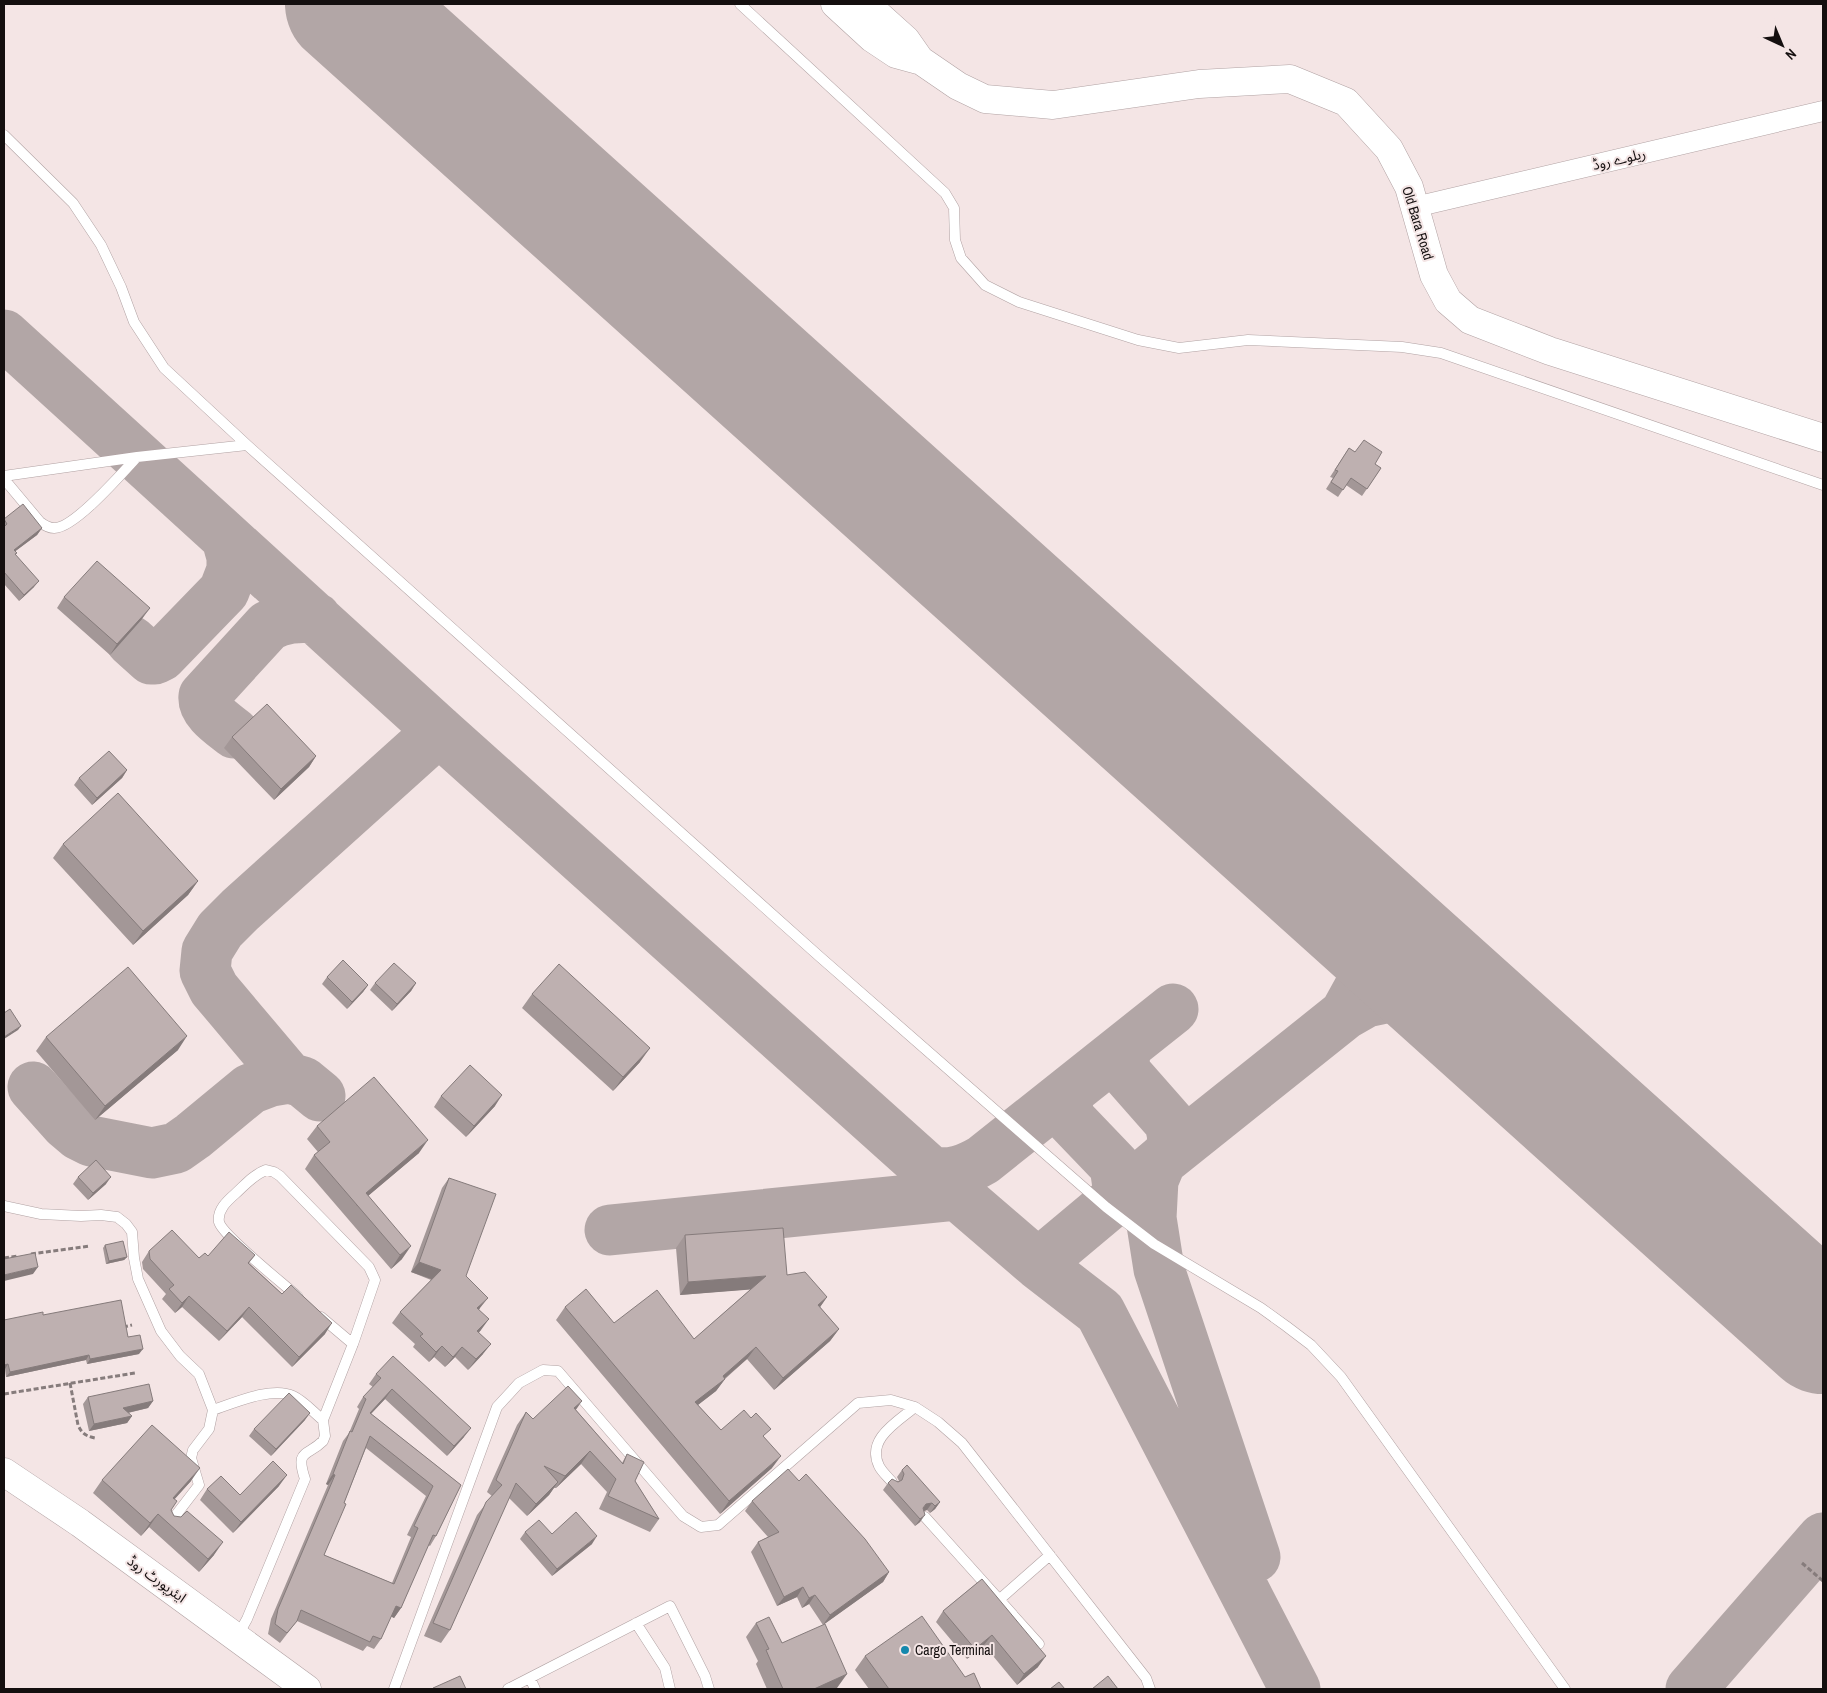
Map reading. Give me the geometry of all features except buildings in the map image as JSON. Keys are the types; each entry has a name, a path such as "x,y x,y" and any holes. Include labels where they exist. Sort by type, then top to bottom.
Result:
{"street":[{"path":"835,4 872,38 896,54 920,60"},
{"name":"Old Bara Road","path":"879,8 920,60 958,86 985,99 1053,105 1198,84 1290,79 1346,102 1389,150 1409,187 1434,275 1448,301 1470,320 1550,350 1823,438"},
{"name":"ریلوے روڈ","path":"1414,207 1823,111"},
{"name":"ایئرپورٹ روڈ","path":"4,1472 80,1523 307,1689"}],"lane":[{"path":"740,4 945,193 954,208 956,240 961,258 985,285 1019,302 1138,340 1179,348 1248,340 1402,346 1441,353 1823,485"},
{"path":"4,135 72,203 101,245 121,287 134,322 164,368 247,445 813,950 1106,1207 1154,1244 1261,1308 1311,1345 1341,1378 1565,1689"},
{"path":"4,477 137,457 247,445"},
{"path":"4,477 40,522 56,529 76,518 113,484 137,457"},
{"path":"237,1637 247,1619 304,1479 300,1466 302,1458 308,1451 323,1441 325,1436 324,1420 374,1287 373,1274 369,1268 280,1176 266,1170 254,1176 226,1202 221,1208 219,1222 232,1239 306,1304"},
{"path":"4,1206 41,1214 117,1217 132,1232 138,1279 161,1331 180,1356 199,1374 213,1410 209,1429 193,1450 191,1458 198,1485 169,1524"},
{"path":"316,1313 353,1344"},
{"path":"394,1689 496,1407 519,1383 542,1370 558,1371 683,1516 701,1527 718,1525 858,1403 891,1400 915,1407 938,1422 962,1443 1146,1678 1150,1689"},
{"path":"213,1410 262,1395 279,1392 293,1396 324,1420"},
{"path":"892,1482 879,1466 876,1452 878,1442 887,1430 915,1407"},
{"path":"925,1517 1039,1644"},
{"path":"1000,1599 1050,1555"},
{"path":"508,1689 670,1606 705,1676 708,1689"},
{"path":"636,1623 666,1668 670,1689"},
{"path":"530,1678 535,1689"}],"path":[{"path":"4,1258 90,1246"},
{"path":"122,1327 132,1325"},
{"path":"4,1394 134,1373"},
{"path":"70,1384 81,1432 86,1436 95,1438"},
{"path":"1802,1563 1823,1581"}],"taxiway":[{"path":"4,335 439,731 931,1172 1038,1264 1100,1312 1295,1689"},
{"path":"131,641 151,659 161,656 224,591 232,570 232,557 227,539"},
{"path":"234,733 210,712 204,702 204,696 268,626 291,618 316,618"},
{"path":"320,1096 303,1082 289,1078 214,989 205,971 207,951 220,930 240,910 439,731"},
{"path":"1345,1014 1378,954 1382,932"},
{"path":"1038,1264 1161,1161 1345,1014 1366,1002 1442,986"},
{"path":"931,1172 945,1173 958,1171 971,1167 983,1160 1173,1009"},
{"path":"1125,1048 1124,1065 1126,1073 1170,1123 1173,1138 1170,1154"},
{"path":"33,1087 66,1124 79,1135 91,1141 152,1153 176,1148 250,1089 271,1081 289,1078"},
{"path":"1069,1093 1067,1107 1069,1118 1115,1166 1118,1187 1117,1199"},
{"path":"1161,1161 1153,1180 1151,1218 1159,1269 1255,1557"},
{"path":"610,1230 958,1195"},
{"path":"1810,1319 1823,1341"},
{"path":"1691,1689 1823,1538"}],"runway":[{"path":"348,4 1823,1331"}],"place":[{"name":"Cargo Terminal","path":"905,1650"}]}
